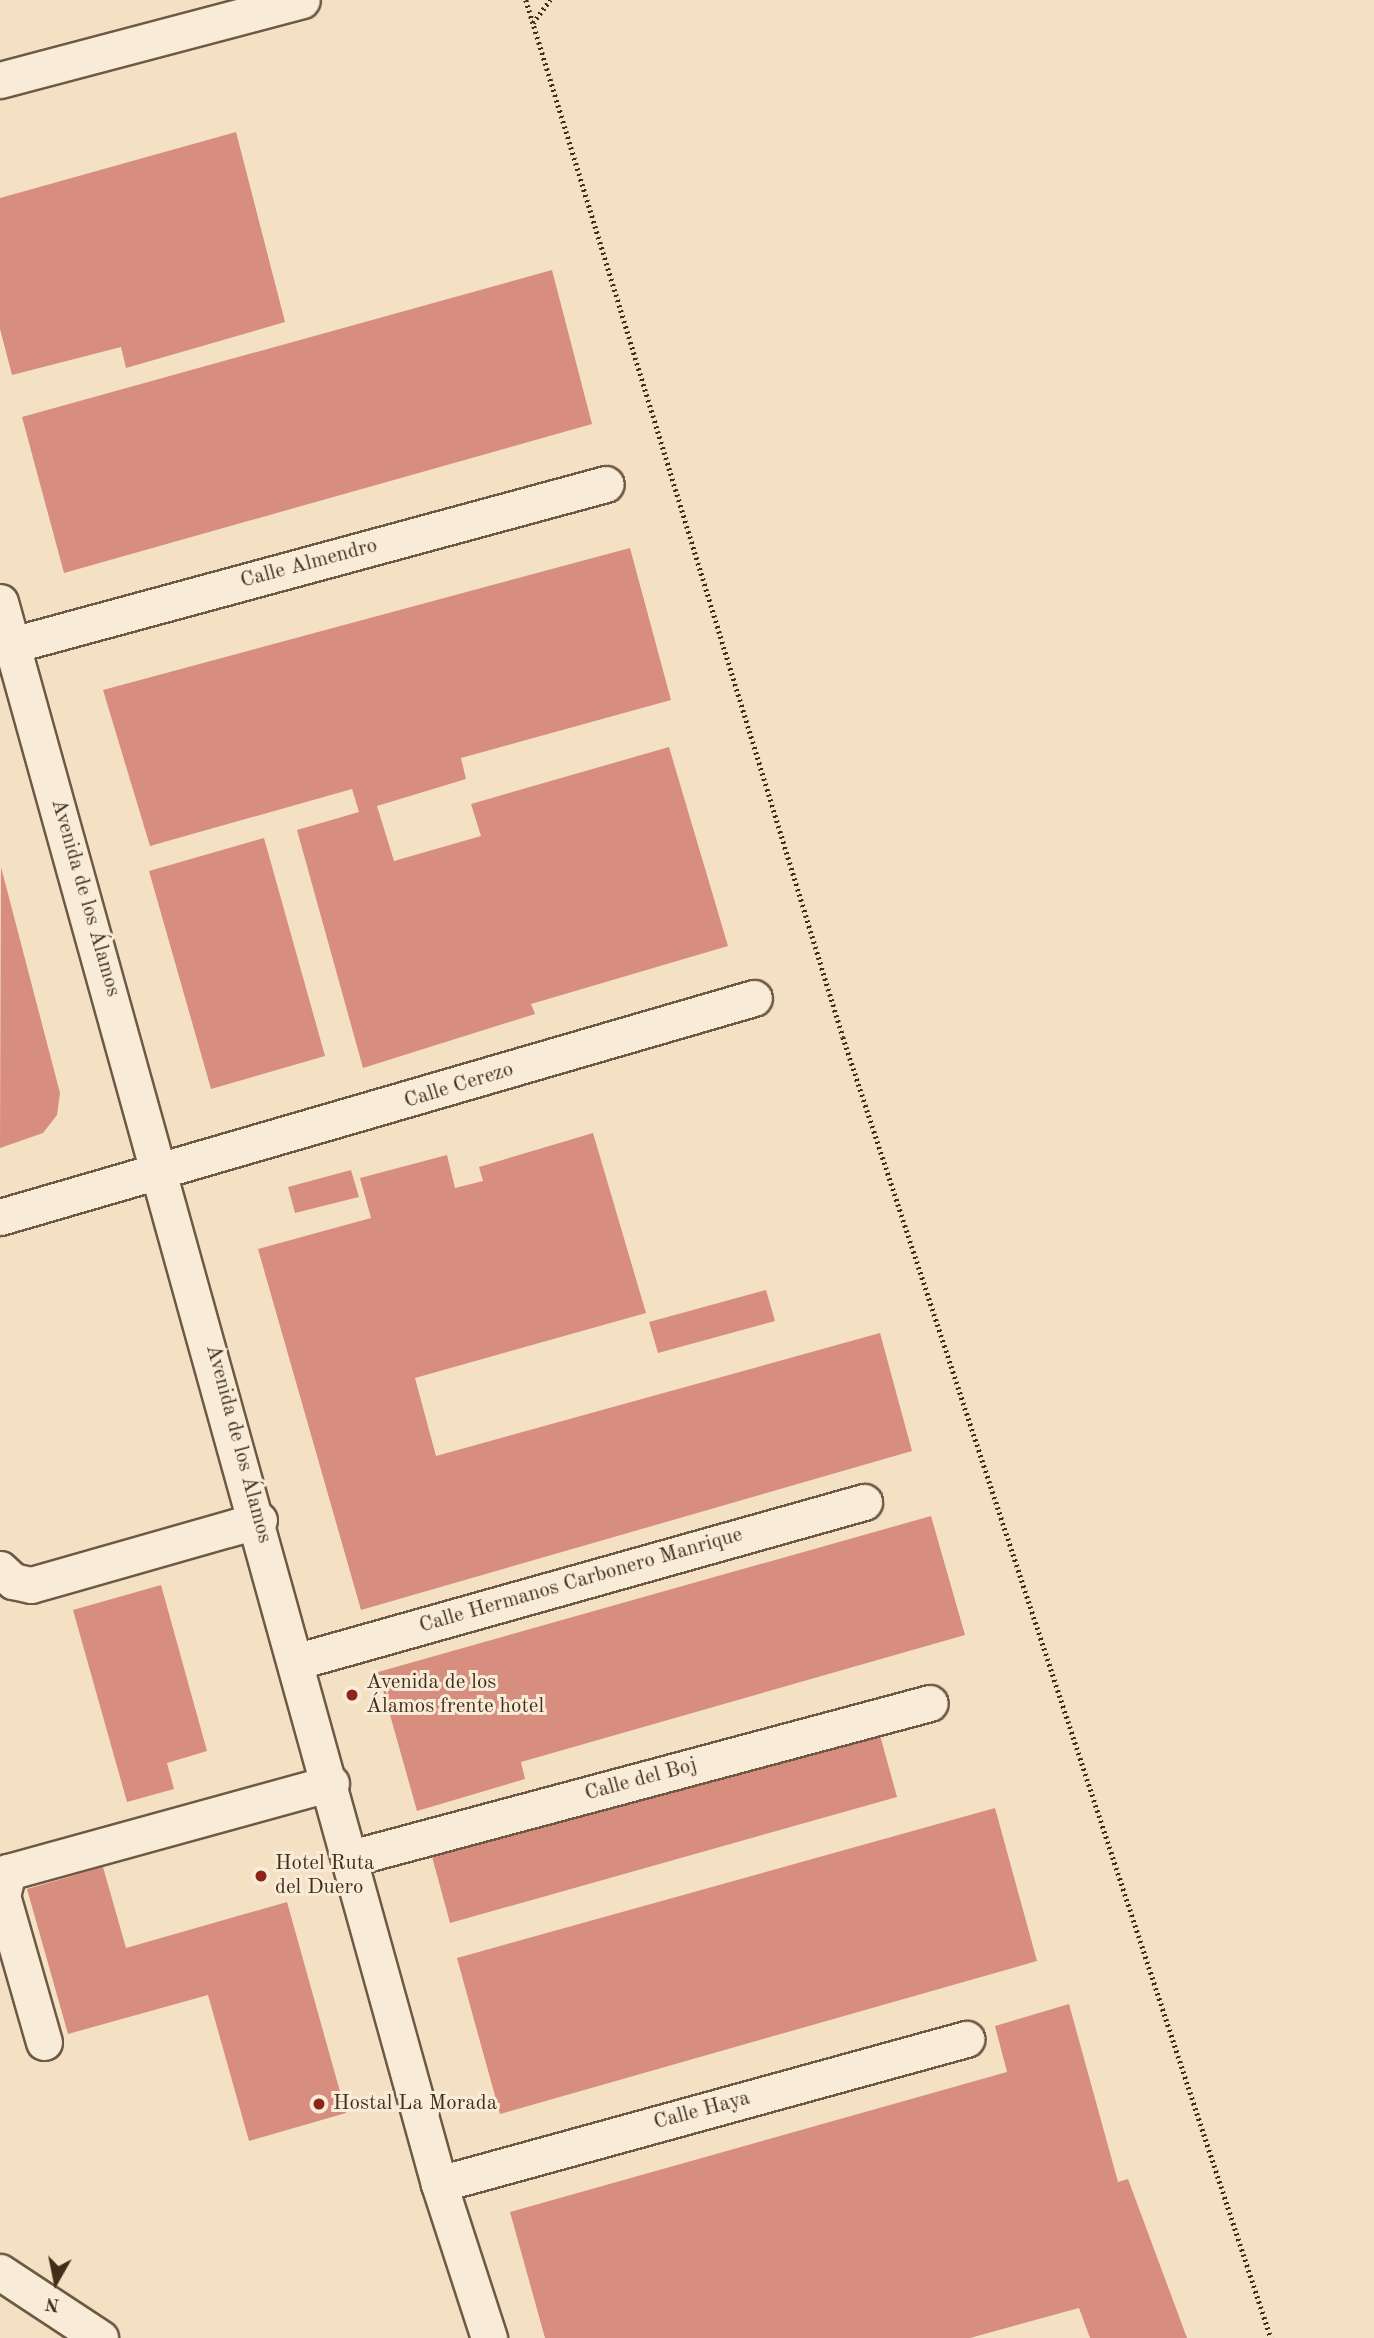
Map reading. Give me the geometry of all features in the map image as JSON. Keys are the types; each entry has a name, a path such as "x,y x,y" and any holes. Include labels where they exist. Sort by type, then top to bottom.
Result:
{"street":[{"path":"0,80 302,0"},
{"name":"Calle Almendro","path":"12,645 606,484"},
{"name":"Avenida de los Álamos","path":"0,602 299,1661 439,2183 489,2338"},
{"name":"Calle Cerezo","path":"0,1217 163,1174 754,998"},
{"name":"Calle Hermanos Carbonero Manrique","path":"299,1661 864,1502"},
{"path":"0,1569 13,1581 31,1585 259,1520"},
{"name":"Calle del Boj","path":"351,1858 930,1703"},
{"path":"44,2042 2,1896 8,1872 331,1783"},
{"name":"Calle Haya","path":"439,2183 965,2039"},
{"path":"0,2272 100,2338"},
{"name":"Avenida de los Álamos","path":"461,2338 472,2287"}],"path":[{"path":"526,0 843,1037 1271,2338"},
{"path":"533,24 550,0"}],"building":[{"path":"236,132 285,322 126,368 121,347 12,375 0,329 0,198"},
{"path":"552,270 592,424 64,573 22,417"},
{"path":"630,548 671,700 461,758 466,779 377,806 394,861 481,836 471,804 669,747 728,946 531,1004 535,1014 363,1068 297,830 359,812 352,789 150,846 103,690"},
{"path":"264,838 325,1056 211,1089 149,871"},
{"path":"1,867 60,1093 57,1115 43,1133 0,1148"},
{"path":"593,1133 646,1313 415,1378 436,1456 880,1333 912,1451 361,1610 258,1249 371,1218 360,1178 447,1155 455,1188 483,1181 479,1167"},
{"path":"351,1170 359,1197 295,1213 288,1187"},
{"path":"766,1290 775,1321 658,1353 649,1322"},
{"path":"931,1516 965,1635 521,1762 525,1779 417,1811 378,1672"},
{"path":"161,1585 207,1751 167,1763 174,1789 127,1802 73,1610"},
{"path":"878,1728 897,1797 450,1923 431,1853"},
{"path":"995,1808 1037,1961 500,2114 457,1958"},
{"path":"103,1867 126,1948 287,1902 346,2113 249,2141 208,1995 68,2034 27,1889"},
{"path":"1069,2004 1118,2182 1128,2179 1187,2338 1090,2338 1079,2308 970,2338 545,2338 510,2212 1007,2072 995,2026"}],"place":[{"name":"Avenida de los Álamos frente hotel","path":"352,1695"},
{"name":"Hotel Ruta del Duero","path":"261,1876"},
{"name":"Hostal La Morada","path":"319,2104"}]}
